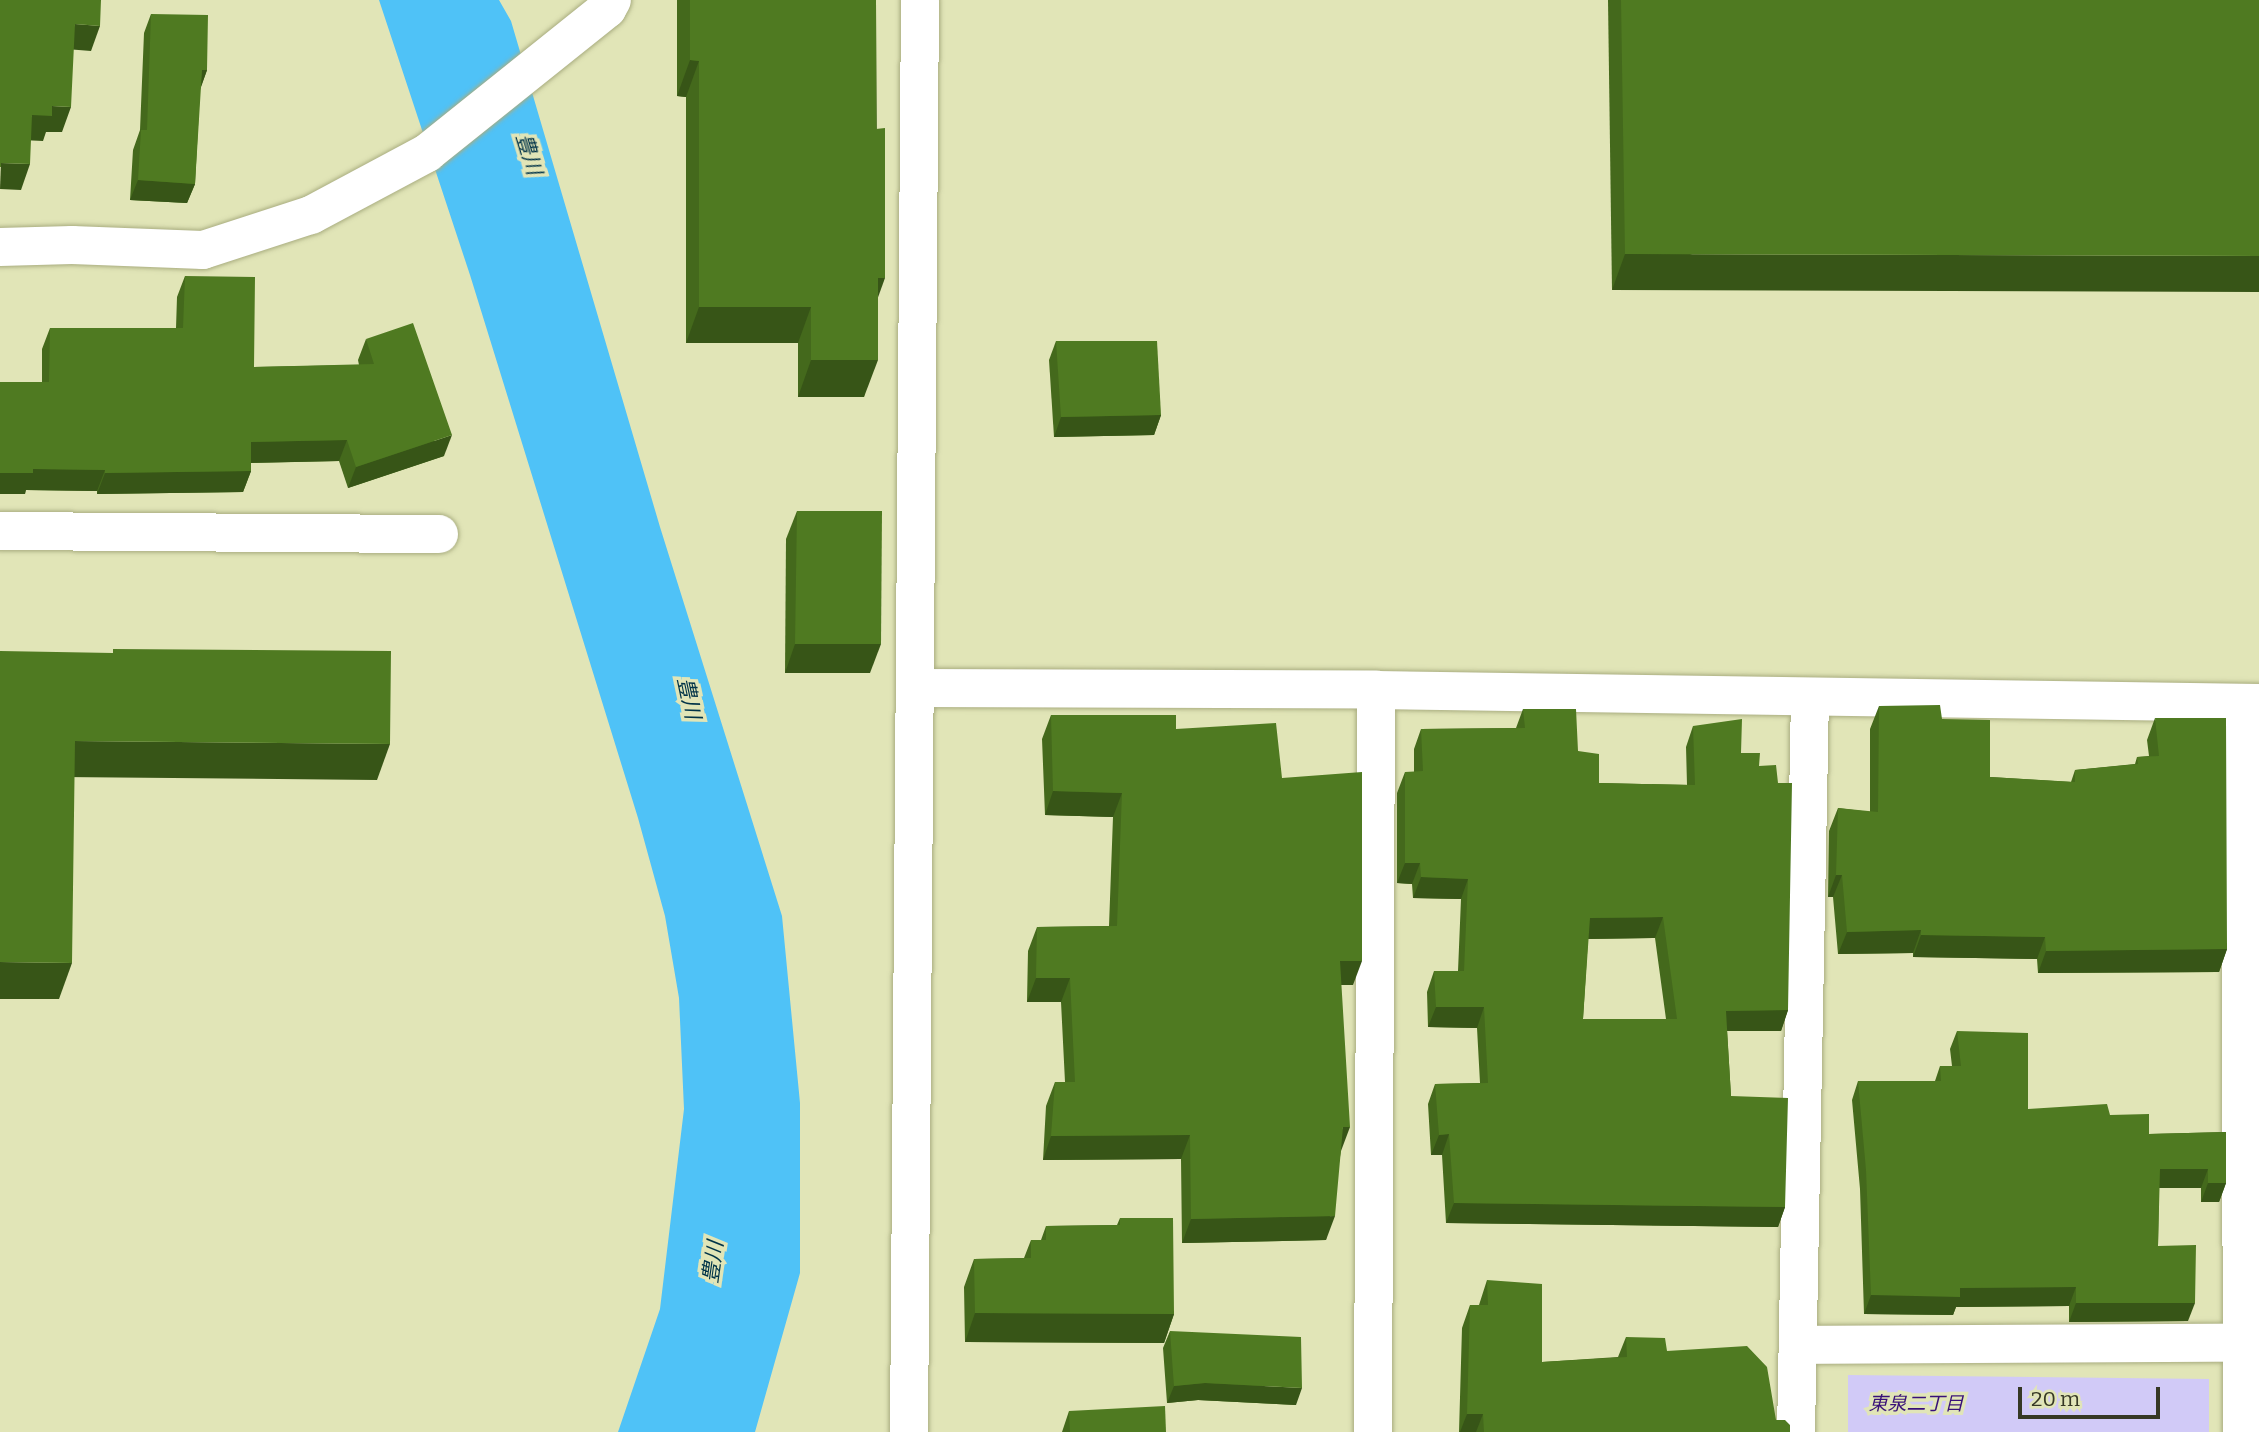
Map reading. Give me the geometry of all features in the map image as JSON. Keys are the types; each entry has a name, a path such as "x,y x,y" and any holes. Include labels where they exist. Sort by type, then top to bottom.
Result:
{"street":[{"path":"909,1432 917,688 920,0"},
{"path":"0,247 72,245 203,250 311,215 426,153 610,4"},
{"path":"0,531 439,534"},
{"path":"917,688 1376,690 2250,703 2242,1432"},
{"path":"1373,1432 1376,690"},
{"path":"1796,1432 1810,697"},
{"path":"1798,1345 2242,1343"}],"green space":[{"name":"東泉二丁目","path":"1848,1375 2209,1379 2209,1432 1848,1432"}],"water":[{"name":"豊川","path":"379,0 499,0 511,21 660,527 782,916 800,1103 800,1273 755,1432 618,1432 660,1309 684,1109 679,998 665,916 638,818 470,275"}],"building":[{"path":"0,0 101,0 100,26 75,24 71,107 52,106 52,116 32,115 30,164 1,163 1,167 0,167"},
{"path":"690,0 876,0 876,129 885,128 885,278 878,278 878,360 811,360 811,307 699,307 699,61 690,60"},
{"path":"1621,0 2259,0 2259,256 1625,254"},
{"path":"151,14 208,15 207,70 202,70 195,184 138,180 141,130 147,130"},
{"path":"185,276 255,277 254,367 374,364 366,339 413,323 452,435 356,467 347,440 251,442 251,471 105,473 105,470 33,469 33,473 0,473 0,382 49,382 50,328 183,328"},
{"path":"1056,341 1157,341 1161,415 1061,417"},
{"path":"797,511 882,511 881,644 795,644"},
{"path":"113,649 391,651 390,744 75,741 72,963 0,962 0,651 113,653"},
{"path":"1940,705 1942,719 1990,720 1990,777 2075,782 2075,770 2138,764 2137,757 2159,756 2155,718 2226,718 2227,949 2046,951 2045,937 1921,935 1921,930 1847,932 1842,875 1836,875 1838,808 1878,812 1879,706"},
{"path":"1523,709 1576,709 1578,751 1599,754 1599,783 1695,785 1693,726 1742,719 1741,753 1760,753 1759,766 1776,765 1778,783 1792,783 1788,1010 1726,1011 1731,1096 1788,1098 1785,1207 1454,1203 1449,1134 1439,1135 1435,1084 1488,1083 1484,1007 1436,1007 1434,971 1464,971 1468,879 1421,877 1420,863 1405,863 1405,772 1423,771 1421,729 1525,728","holes":["1663,917 1677,1019 1583,1019 1590,918"]},
{"path":"1051,715 1176,715 1176,729 1276,723 1282,778 1362,772 1362,961 1340,961 1350,1127 1343,1127 1335,1216 1191,1219 1190,1135 1051,1136 1055,1082 1075,1082 1070,978 1036,978 1037,927 1117,926 1122,793 1053,791"},
{"path":"1957,1031 2028,1033 2028,1109 2107,1104 2110,1115 2149,1114 2149,1134 2226,1132 2226,1183 2208,1183 2208,1169 2160,1169 2158,1246 2196,1245 2195,1303 2076,1303 2076,1287 1960,1288 1960,1297 1871,1295 1866,1170 1858,1081 1941,1081 1940,1066 1961,1066"},
{"path":"1120,1218 1173,1218 1174,1314 975,1313 974,1259 1031,1258 1031,1240 1046,1240 1046,1226 1120,1225"},
{"path":"1487,1280 1542,1284 1542,1362 1627,1357 1626,1337 1665,1338 1667,1351 1747,1346 1767,1367 1776,1420 1785,1420 1790,1425 1790,1432 1484,1432 1483,1414 1467,1414 1470,1305 1488,1305"},
{"path":"1170,1331 1301,1337 1302,1388 1205,1383 1174,1386"},
{"path":"1165,1406 1166,1432 1070,1432 1069,1411"}]}
